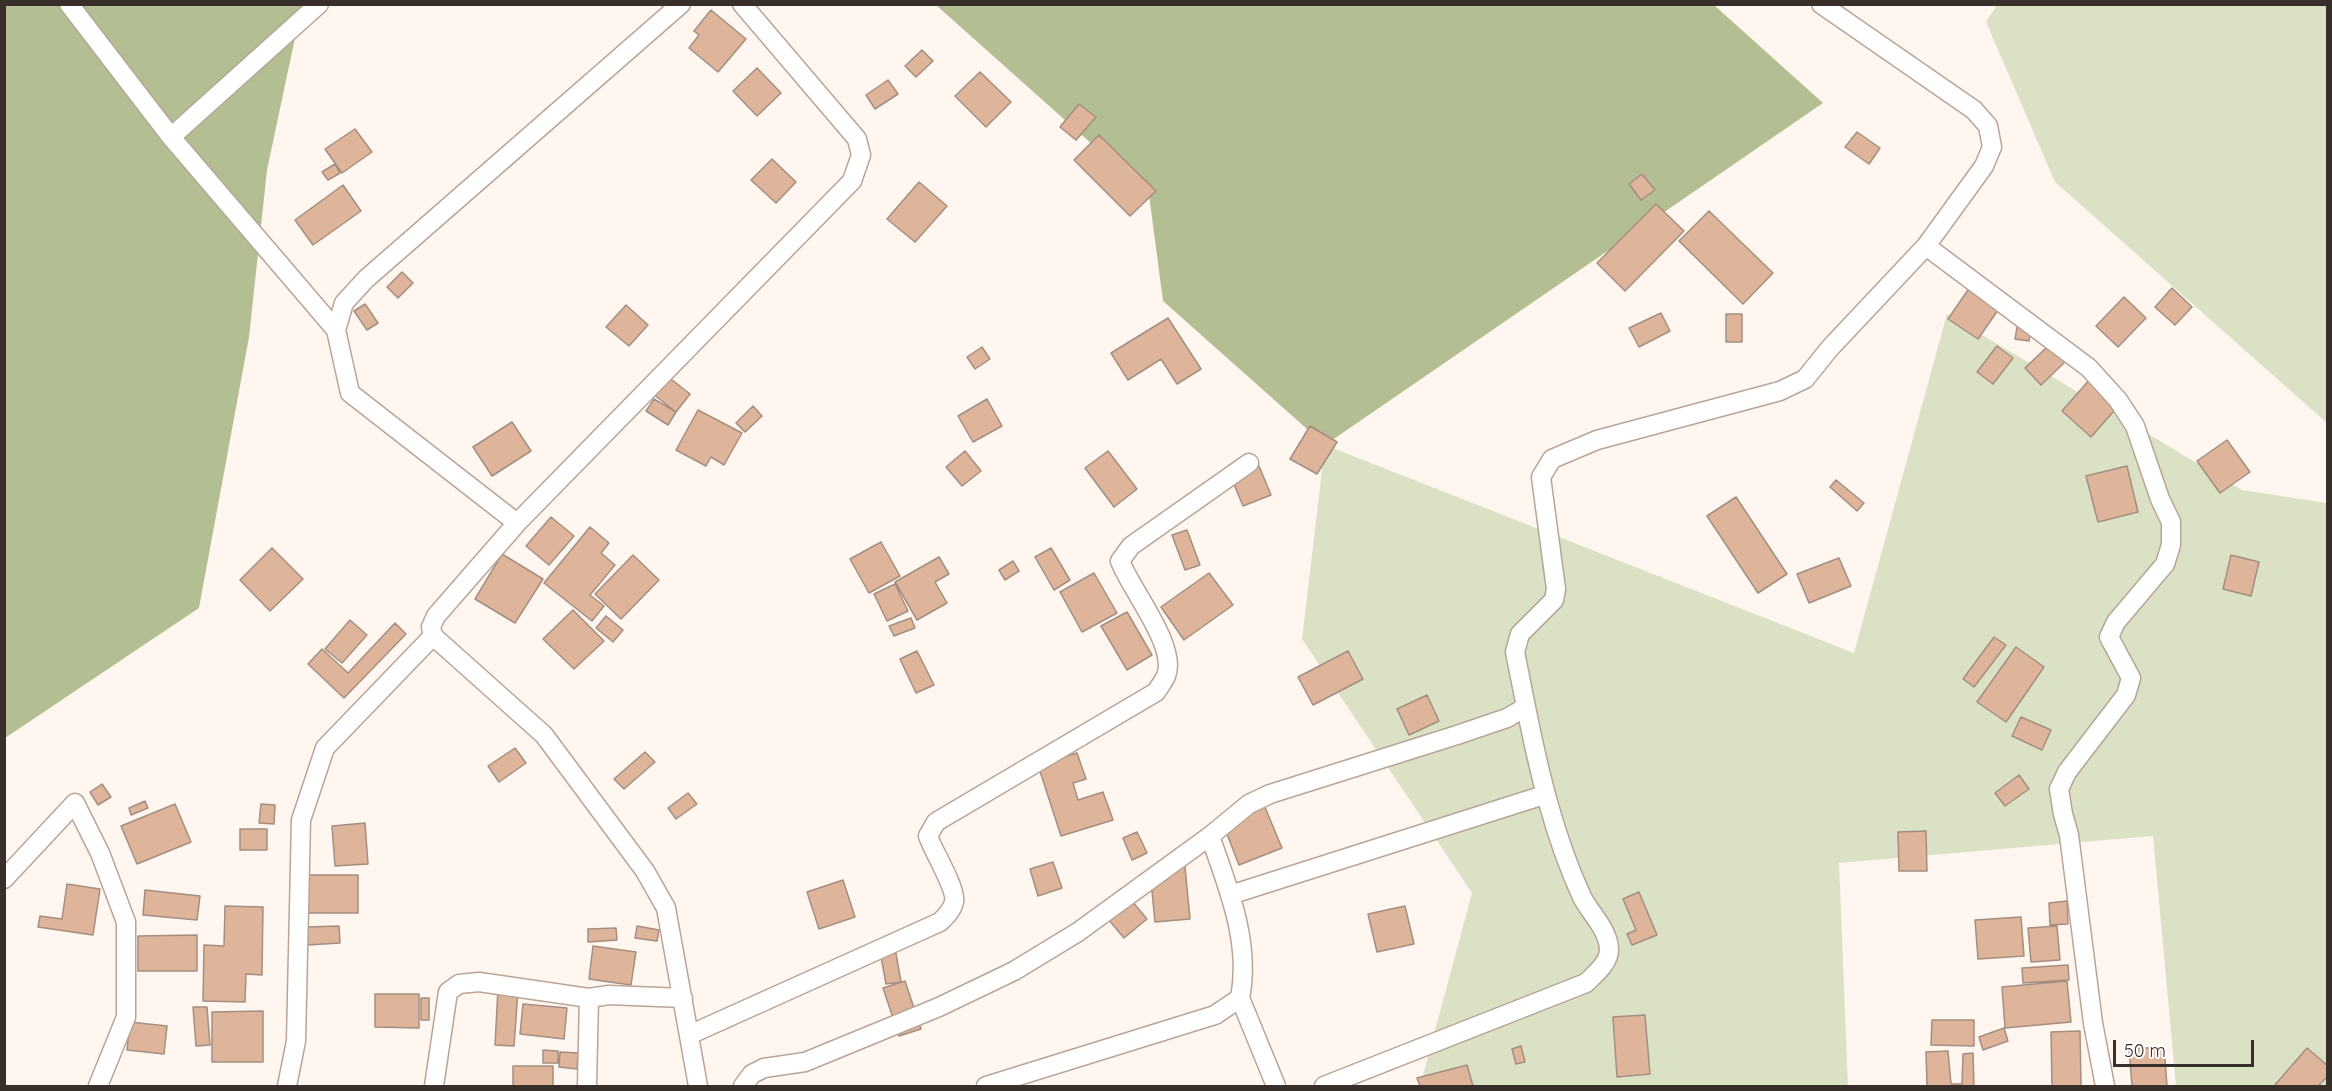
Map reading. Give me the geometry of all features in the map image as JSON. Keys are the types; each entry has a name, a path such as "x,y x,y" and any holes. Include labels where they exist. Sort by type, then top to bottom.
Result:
{"street":[{"path":"69,4 171,137 336,330 350,393 517,523"},
{"path":"171,137 319,4"},
{"path":"336,330 344,303 366,279 681,4"},
{"path":"698,1086 666,908 645,871 544,735 433,636 431,627 436,616 517,523 852,181 861,155 857,139 742,4"},
{"path":"1324,1086 1586,983 1605,963 1609,950 1605,935 1582,897 1544,795 1515,652 1520,634 1554,600 1556,589 1541,477 1552,459 1597,440 1780,391 1805,379 1926,246 1984,166 1992,147 1988,126 1974,110 1821,4"},
{"path":"1926,246 2089,368 2111,392 2135,426 2160,499 2172,522 2171,545 2165,564 2116,622 2109,637 2131,678 2126,696 2067,772 2059,789 2069,835 2093,1023 2105,1086"},
{"path":"689,1035 940,922 951,911 955,900 951,886 928,836 936,822 1156,692 1167,675 1168,660 1163,640 1127,580 1120,561 1131,546 1249,463"},
{"path":"287,1086 296,1041 301,820 325,748 433,636"},
{"path":"743,1086 752,1074 764,1068 805,1062 939,1007 1014,971 1078,932 1210,836 1249,804 1270,794 1507,718 1526,707"},
{"path":"1230,895 1544,795"},
{"path":"4,879 75,803 100,853 126,922 126,1017 98,1086"},
{"path":"1210,836 1230,895 1245,973 1240,998 1276,1086"},
{"path":"434,1086 448,992 459,984 479,982 588,998 609,995 682,998"},
{"path":"587,1086 588,998"},
{"path":"986,1086 1215,1015 1240,998"}],"green space":[{"path":"5,5 302,5 267,170 249,337 199,608 5,738"},
{"path":"936,5 1714,5 1823,103 1325,445 1163,301 1149,195"},
{"path":"1997,5 2327,5 2327,423 2055,182 1986,22"},
{"path":"1947,314 2242,490 2327,503 2327,1086 2176,1086 2153,836 1839,863 1848,1086 1420,1086 1472,893 1302,639 1325,445 1854,653"}],"building":[{"path":"711,10 746,39 718,72 689,48 699,35 694,31"},
{"path":"922,50 933,61 916,77 905,66"},
{"path":"757,68 781,93 757,116 733,91"},
{"path":"980,72 1011,102 986,127 955,96"},
{"path":"888,80 898,94 875,109 866,95"},
{"path":"1079,104 1096,117 1076,140 1060,127"},
{"path":"355,129 372,152 342,173 325,149"},
{"path":"1857,132 1880,148 1869,164 1845,147"},
{"path":"1099,135 1156,191 1130,216 1074,160"},
{"path":"772,159 796,182 776,203 751,180"},
{"path":"335,164 340,173 328,180 322,172"},
{"path":"1642,174 1655,190 1641,200 1629,184"},
{"path":"919,182 947,206 915,242 887,219"},
{"path":"343,185 361,211 313,245 295,220"},
{"path":"1656,204 1684,231 1625,291 1597,263"},
{"path":"1709,211 1773,273 1743,304 1679,241"},
{"path":"402,272 413,283 398,298 387,287"},
{"path":"2172,288 2192,307 2175,325 2155,307"},
{"path":"1968,290 1998,310 1978,339 1948,319"},
{"path":"2124,297 2146,318 2118,347 2096,326"},
{"path":"365,304 378,323 367,330 354,311"},
{"path":"626,305 648,325 629,346 606,327"},
{"path":"1661,313 1670,331 1639,347 1629,328"},
{"path":"1726,314 1742,314 1742,342 1726,342"},
{"path":"1168,318 1201,369 1177,384 1161,359 1128,380 1111,353"},
{"path":"2017,327 2031,329 2029,341 2015,339"},
{"path":"1997,346 2013,358 1993,384 1977,372"},
{"path":"2048,346 2065,362 2041,385 2025,368"},
{"path":"982,347 990,359 975,369 967,357"},
{"path":"667,376 690,394 676,412 653,394"},
{"path":"2091,378 2121,403 2091,437 2062,411"},
{"path":"654,399 676,412 668,425 646,411"},
{"path":"987,399 1002,426 973,442 958,416"},
{"path":"753,406 762,416 745,432 736,423"},
{"path":"698,410 742,433 724,465 711,457 706,466 676,450"},
{"path":"512,422 531,451 492,476 473,447"},
{"path":"1310,426 1337,442 1317,474 1290,459"},
{"path":"2227,440 2250,472 2220,493 2197,461"},
{"path":"965,451 981,471 962,486 946,467"},
{"path":"1108,451 1137,489 1114,507 1085,468"},
{"path":"1259,466 1271,495 1243,506 1231,477"},
{"path":"2127,466 2138,512 2098,522 2086,476"},
{"path":"1836,480 1864,503 1857,511 1830,487"},
{"path":"1736,497 1787,574 1758,593 1707,516"},
{"path":"551,517 574,536 549,565 526,546"},
{"path":"590,527 609,543 601,553 615,565 590,595 604,606 592,621 544,583"},
{"path":"1187,530 1200,565 1185,570 1172,535"},
{"path":"881,542 900,576 869,593 850,559"},
{"path":"272,548 303,579 270,611 240,580"},
{"path":"1051,548 1070,580 1054,590 1035,557"},
{"path":"502,554 543,579 515,623 475,599"},
{"path":"633,555 659,580 621,619 595,594"},
{"path":"2231,555 2259,562 2251,596 2223,589"},
{"path":"939,557 949,574 935,582 947,603 917,620 895,582"},
{"path":"1839,558 1851,586 1809,603 1797,574"},
{"path":"1013,561 1019,571 1005,580 999,570"},
{"path":"1094,573 1117,613 1082,632 1060,592"},
{"path":"1209,573 1233,605 1184,640 1161,607"},
{"path":"895,584 908,611 887,621 874,594"},
{"path":"573,610 604,641 574,669 543,639"},
{"path":"1127,612 1152,655 1127,670 1101,626"},
{"path":"606,616 623,630 613,642 596,628"},
{"path":"911,618 915,628 894,636 889,626"},
{"path":"350,620 367,635 342,663 325,649"},
{"path":"395,623 406,634 344,698 308,664 322,649 348,673"},
{"path":"1994,637 2006,645 1974,687 1963,679"},
{"path":"2016,647 2044,667 2006,722 1977,702"},
{"path":"917,651 934,685 916,693 900,659"},
{"path":"1348,651 1363,679 1313,705 1298,677"},
{"path":"1427,695 1439,721 1409,735 1397,709"},
{"path":"2021,717 2051,730 2042,750 2012,736"},
{"path":"515,748 526,763 499,782 488,766"},
{"path":"645,752 655,762 624,789 614,779"},
{"path":"1077,753 1086,779 1073,783 1078,800 1103,792 1113,820 1061,836 1038,765"},
{"path":"2019,775 2029,789 2005,806 1995,793"},
{"path":"102,784 111,797 98,805 90,792"},
{"path":"688,793 697,804 676,819 668,808"},
{"path":"145,801 148,808 131,815 129,808"},
{"path":"175,804 191,842 137,864 121,826"},
{"path":"261,804 275,805 274,824 259,823"},
{"path":"1264,805 1282,848 1239,865 1222,821"},
{"path":"365,823 368,864 335,866 332,826"},
{"path":"240,829 267,829 267,850 240,850"},
{"path":"1926,831 1927,871 1899,871 1898,832"},
{"path":"1137,832 1147,853 1132,860 1123,838"},
{"path":"1053,862 1062,888 1038,896 1030,869"},
{"path":"1185,867 1190,919 1155,922 1150,870"},
{"path":"308,875 358,875 358,913 308,913"},
{"path":"843,880 855,917 819,929 807,892"},
{"path":"67,884 100,889 93,935 38,927 40,916 62,919"},
{"path":"145,890 200,896 197,920 143,915"},
{"path":"1639,892 1657,935 1632,945 1627,934 1636,930 1623,899"},
{"path":"1126,894 1147,919 1124,938 1103,913"},
{"path":"2067,901 2068,924 2050,925 2049,903"},
{"path":"225,906 263,907 262,975 246,974 245,1002 203,1001 204,945 224,946"},
{"path":"1405,906 1414,944 1377,952 1368,914"},
{"path":"2021,917 2024,956 1978,959 1975,920"},
{"path":"339,926 340,943 308,945 307,927"},
{"path":"637,926 659,930 657,941 635,938"},
{"path":"2057,926 2060,960 2031,962 2028,928"},
{"path":"616,928 617,940 588,942 588,929"},
{"path":"197,935 197,971 138,971 138,936"},
{"path":"593,946 636,952 631,985 589,979"},
{"path":"895,948 901,982 886,984 880,951"},
{"path":"2068,965 2069,980 2023,983 2022,968"},
{"path":"905,981 921,1029 899,1036 883,988"},
{"path":"2067,981 2071,1022 2005,1028 2002,987"},
{"path":"498,989 518,990 514,1046 495,1045"},
{"path":"375,994 419,994 419,1028 375,1027"},
{"path":"421,998 429,998 429,1020 421,1020"},
{"path":"523,1004 567,1008 564,1039 520,1034"},
{"path":"193,1007 207,1007 210,1045 196,1046"},
{"path":"263,1011 263,1062 212,1062 212,1012"},
{"path":"1645,1015 1650,1074 1617,1077 1613,1017"},
{"path":"1932,1020 1974,1020 1974,1046 1931,1045"},
{"path":"130,1022 167,1026 164,1054 127,1050"},
{"path":"2004,1028 2008,1041 1983,1050 1979,1037"},
{"path":"2080,1031 2081,1086 2052,1086 2051,1032"},
{"path":"1521,1046 1525,1062 1516,1064 1512,1049"},
{"path":"2164,1047 2167,1086 2132,1086 2129,1049"},
{"path":"2307,1048 2328,1066 2328,1076 2318,1086 2274,1086"},
{"path":"543,1050 558,1051 558,1063 543,1063"},
{"path":"1948,1051 1951,1084 1962,1084 1963,1054 1973,1053 1974,1086 1927,1086 1926,1052"},
{"path":"560,1052 578,1053 577,1069 559,1067"},
{"path":"1467,1065 1473,1086 1420,1086 1417,1078"},
{"path":"513,1066 553,1066 553,1086 513,1086"}]}
